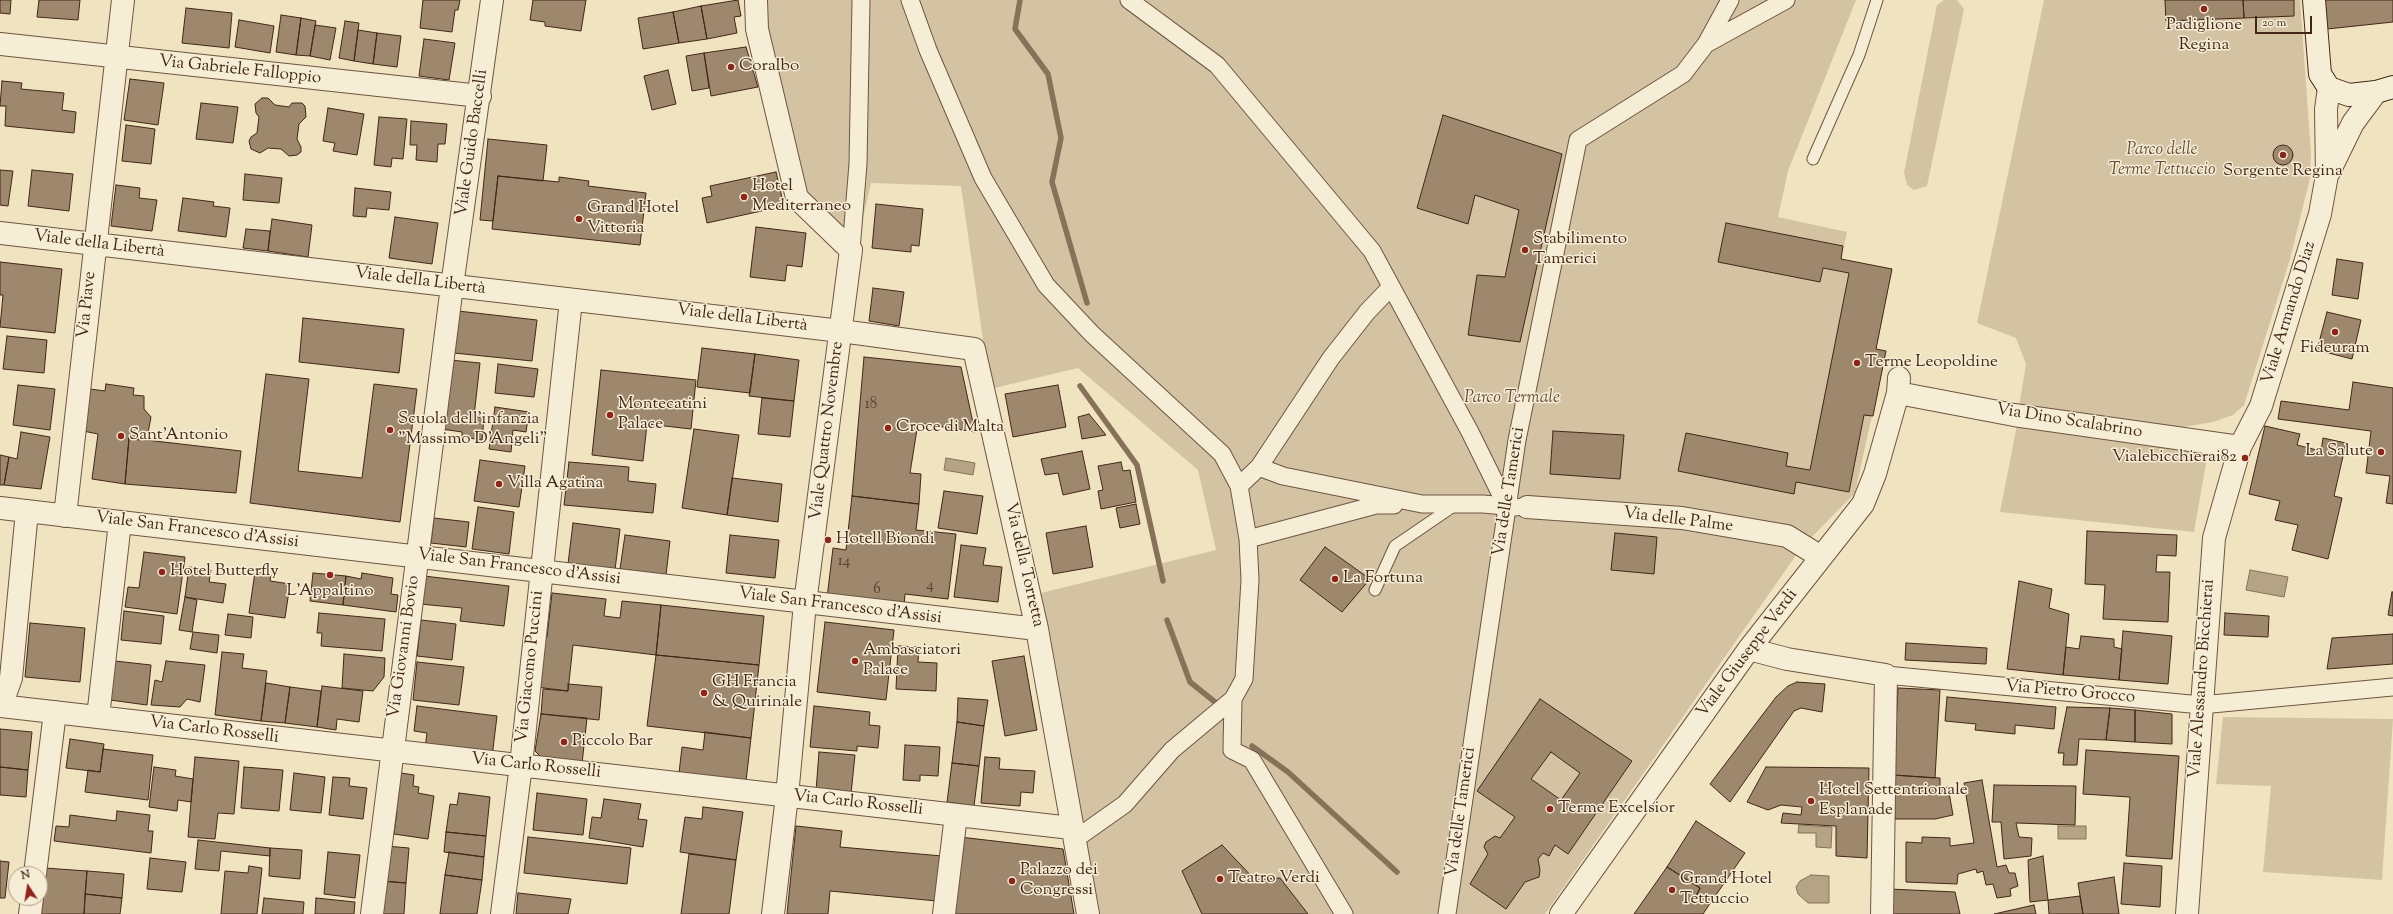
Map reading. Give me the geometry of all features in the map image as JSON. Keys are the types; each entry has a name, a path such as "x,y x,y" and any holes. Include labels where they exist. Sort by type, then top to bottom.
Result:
{"street":[{"name":"Via Piave","path":"65,516 123,0"},
{"name":"Viale Guido Baccelli","path":"452,286 480,96 492,0"},
{"path":"756,0 757,29 797,198 851,250"},
{"path":"851,250 858,164 861,0"},
{"path":"910,0 928,50 983,178 1046,285 1092,334 1222,454 1239,486 1248,539 1250,580 1248,648 1244,679 1233,698 1172,750 1125,804 1072,834"},
{"path":"1129,0 1217,65 1372,251 1470,432 1517,507"},
{"name":"Via delle Tamerici","path":"1447,914 1517,507 1517,440 1578,140 1683,74 1706,44 1730,0"},
{"path":"1706,44 1786,0"},
{"path":"2314,0 2320,74 2329,88 2349,95 2384,89"},
{"name":"Via Gabriele Falloppio","path":"0,44 117,58 480,96"},
{"name":"Viale Armando Diaz","path":"2240,447 2261,406 2320,214 2328,175 2326,109 2329,88"},
{"name":"Viale Armando Diaz","path":"2328,175 2354,123 2384,89"},
{"name":"Viale della Libertà","path":"0,233 841,331"},
{"name":"Viale Quattro Novembre","path":"773,914 787,796 805,603 851,250"},
{"name":"Via Giovanni Bovio","path":"372,914 391,751 418,556 452,286"},
{"path":"1239,486 1259,467 1331,358 1367,312 1391,287"},
{"name":"Via Giacomo Puccini","path":"502,914 521,766 540,572 571,300"},
{"name":"Via della Torretta","path":"841,331 974,349 1038,629 1072,834 1088,914"},
{"name":"Via Dino Scalabrino","path":"1899,386 2014,415 2240,447"},
{"name":"Viale Giuseppe Verdi","path":"1561,914 1750,649 1862,504 1875,474 1899,386"},
{"name":"Viale Alessandro Bicchierai","path":"2187,914 2214,538 2240,447"},
{"path":"1259,467 1283,476 1422,504"},
{"path":"1248,539 1376,505 1483,504 1517,507"},
{"name":"Via delle Palme","path":"1517,507 1682,518 1780,534 1801,543 1821,557"},
{"name":"Viale San Francesco d'Assisi","path":"0,508 1038,629"},
{"path":"1,706 11,678 15,622 27,511"},
{"path":"98,717 120,522"},
{"name":"Via Pietro Grocco","path":"1750,649 1787,659 1886,675 2201,705 2393,687"},
{"path":"1882,914 1886,675"},
{"path":"1233,698 1232,750 1252,760 1344,914"},
{"name":"Via Carlo Rosselli","path":"1,706 956,815 1072,834"},
{"path":"36,866 55,712"},
{"path":"944,914 956,815"}],"lane":[{"path":"1813,159 1859,55 1877,0"},
{"path":"1375,590 1395,546 1455,505"}],"green space":[{"name":"Parco Termale","path":"763,0 1856,0 1788,171 1778,217 1847,232 1841,259 1892,269 1876,349 1886,351 1855,493 1801,548 1545,914 1096,914 1037,594 1216,550 1198,470 1078,368 990,389 961,186 871,183 857,245 802,191 764,28"},
{"path":"1944,0 1957,0 1964,9 1927,186 1914,190 1907,185 1904,173 1937,5"},
{"name":"Parco delle Terme Tettuccio","path":"2044,0 2300,0 2311,154 2310,178 2290,259 2244,405 2233,415 2213,422 2183,427 2019,407 2026,364 2016,338 1977,323"},
{"path":"2018,420 2208,452 2194,532 2000,512"},
{"path":"2223,717 2393,719 2382,880 2263,872 2271,786 2216,784"}],"shaded area":[{"path":"946,458 975,463 973,475 944,470"},
{"path":"2250,570 2288,577 2284,597 2246,590"},
{"path":"1799,825 1832,827 1831,848 1816,847 1816,833 1798,833"},
{"path":"2058,826 2086,826 2086,839 2058,839"},
{"path":"1811,875 1829,876 1829,903 1808,903 1798,894 1796,887 1800,881"}],"building":[{"path":"0,0 11,0 10,14 0,13"},
{"path":"39,0 80,0 78,20 37,17"},
{"path":"423,0 460,0 458,10 455,10 452,32 420,28"},
{"path":"533,0 586,0 581,31 545,26 545,22 530,20"},
{"path":"738,0 741,16 734,17 737,33 707,39 701,6"},
{"name":"Padiglione Regina","path":"2165,0 2243,0 2244,18 2166,21"},
{"path":"2243,0 2294,0 2294,16 2244,18"},
{"path":"2324,0 2393,0 2393,22 2327,29"},
{"path":"701,6 707,39 679,43 673,12"},
{"path":"186,8 232,13 229,48 182,43"},
{"path":"673,12 679,43 643,49 638,18"},
{"path":"281,15 301,18 296,55 276,52"},
{"path":"301,18 316,21 310,56 296,55"},
{"path":"239,20 274,26 270,53 235,47"},
{"path":"345,21 359,23 354,61 339,58"},
{"path":"315,25 336,28 330,60 310,56"},
{"path":"358,30 377,33 373,64 354,61"},
{"path":"377,33 401,36 397,67 373,64"},
{"path":"424,39 455,43 449,80 419,76"},
{"path":"746,47 758,87 711,96 704,53"},
{"path":"704,53 709,88 692,91 686,56"},
{"path":"668,70 676,104 652,110 644,76"},
{"path":"130,79 164,83 158,125 124,120"},
{"path":"2,81 22,83 21,89 64,93 62,110 76,112 74,133 5,126 6,106 0,106"},
{"path":"262,98 268,98 275,105 289,107 292,103 302,103 305,106 306,117 299,124 297,139 301,147 301,152 297,155 289,156 281,149 268,148 260,153 251,149 249,141 251,137 257,133 259,117 256,113 255,104"},
{"path":"201,103 238,107 233,143 196,139"},
{"path":"328,108 364,114 357,155 333,151 335,143 323,141"},
{"name":"Stabilimento Tamerici","path":"1443,115 1562,154 1520,342 1468,335 1477,275 1505,277 1519,210 1475,195 1468,224 1417,208"},
{"path":"379,117 407,119 403,159 392,158 391,167 374,165"},
{"path":"411,121 447,124 445,144 438,144 437,162 416,160 417,145 410,145"},
{"path":"126,125 155,129 151,164 122,161"},
{"path":"488,139 547,145 543,181 498,176 493,221 480,220"},
{"name":"Sorgente Regina","path":"2283,145 2290,148 2293,155 2290,162 2283,165 2276,162 2273,155 2276,148"},
{"path":"0,170 13,171 8,206 0,205"},
{"path":"32,170 73,174 69,211 28,206"},
{"name":"Hotel Mediterraneo","path":"776,172 784,206 707,223 702,198 712,196 710,186"},
{"path":"245,174 282,178 279,203 243,200"},
{"path":"498,176 559,182 559,177 589,181 588,186 646,193 640,245 492,229"},
{"path":"116,185 140,188 139,198 157,200 152,231 111,226"},
{"path":"355,188 391,192 389,210 367,208 366,217 353,216"},
{"path":"183,198 214,202 213,206 230,208 226,237 178,231"},
{"path":"876,204 923,209 919,246 911,245 911,252 872,248"},
{"path":"395,217 438,223 432,264 389,258"},
{"path":"272,219 312,225 308,257 268,251"},
{"name":"Terme Leopoldine","path":"1726,223 1843,246 1841,259 1892,269 1876,349 1886,351 1873,416 1864,415 1849,492 1796,482 1794,494 1678,471 1686,433 1788,453 1786,466 1810,470 1849,273 1823,268 1820,282 1718,262"},
{"path":"756,227 806,233 802,267 787,265 785,281 750,277"},
{"path":"246,229 270,231 268,251 243,248"},
{"path":"2337,259 2363,263 2358,299 2332,295"},
{"path":"0,262 62,269 55,333 0,327 3,295 0,295"},
{"path":"873,288 904,292 899,326 869,321"},
{"path":"458,311 537,320 532,361 454,353"},
{"path":"2327,312 2361,320 2352,359 2317,350"},
{"path":"303,318 404,329 399,373 299,362"},
{"path":"7,336 47,340 44,373 3,369"},
{"path":"702,348 755,354 750,393 697,387"},
{"path":"755,354 799,360 794,401 749,396"},
{"name":"Croce di Malta","path":"864,357 961,367 975,432 918,423 910,473 921,474 919,504 852,496"},
{"path":"450,360 480,363 474,416 484,418 482,440 462,437 462,432 442,429"},
{"path":"498,364 538,369 534,397 495,393"},
{"path":"601,370 696,380 691,429 647,424 643,461 592,455"},
{"name":"Scuola dell'infanzia \"Massimo D'Angeli\"","path":"266,374 309,379 298,471 362,478 374,384 417,389 400,522 250,503"},
{"name":"La Salute","path":"2353,382 2393,388 2393,504 2386,503 2390,476 2366,473 2371,431 2278,419 2281,401 2349,410"},
{"name":"Sant'Antonio","path":"106,384 134,388 133,395 144,396 144,409 151,417 148,433 140,440 129,438 125,484 92,479 98,434 83,431 90,389 105,391"},
{"path":"18,385 55,389 50,430 13,425"},
{"path":"1058,385 1066,427 1013,437 1005,394"},
{"path":"762,398 794,401 790,437 758,434"},
{"path":"495,407 529,412 526,432 513,430 511,452 489,449"},
{"path":"1089,414 1106,435 1082,439 1078,417"},
{"path":"2265,426 2300,434 2297,445 2321,451 2323,438 2346,443 2334,496 2342,498 2328,559 2292,550 2298,525 2275,520 2280,501 2249,494"},
{"path":"694,429 739,435 727,515 682,508"},
{"path":"1553,431 1624,435 1620,479 1550,474"},
{"path":"21,432 50,437 41,489 4,485 9,457 17,459"},
{"path":"129,438 241,451 236,493 125,484"},
{"path":"1082,451 1090,489 1063,495 1058,473 1045,475 1041,459"},
{"path":"0,455 9,457 4,485 0,485"},
{"name":"Villa Agatina","path":"480,460 525,466 519,507 474,501"},
{"path":"569,462 629,467 628,481 656,484 653,513 564,505"},
{"path":"1121,462 1123,471 1130,470 1136,502 1101,509 1098,491 1103,490 1098,466"},
{"path":"732,478 782,484 778,522 727,515"},
{"path":"944,491 983,496 977,534 938,528"},
{"path":"852,496 919,504 916,530 956,534 948,599 905,594 904,607 827,598 833,548 846,550"},
{"path":"1136,504 1140,524 1120,528 1116,508"},
{"path":"478,507 514,512 509,554 472,549"},
{"path":"434,518 469,522 466,547 431,543"},
{"path":"573,523 620,529 615,570 568,564"},
{"path":"1086,526 1093,567 1053,574 1046,533"},
{"path":"2087,531 2177,535 2176,556 2157,555 2156,572 2170,572 2168,622 2103,619 2105,585 2085,584"},
{"path":"1615,533 1657,537 1654,574 1611,570"},
{"path":"625,535 670,541 666,575 620,569"},
{"path":"730,535 779,540 775,578 726,573"},
{"path":"961,545 986,548 983,565 1002,567 998,602 954,597"},
{"name":"La Fortuna","path":"1325,547 1370,579 1342,612 1300,580"},
{"name":"Hotel Butterfly","path":"144,552 185,557 177,614 125,607 128,587 139,588"},
{"path":"189,567 211,570 209,582 226,584 223,603 185,597"},
{"path":"255,572 271,575 270,581 290,584 285,618 249,613"},
{"path":"313,573 346,576 343,605 310,601"},
{"path":"362,573 393,578 391,594 398,595 396,612 343,605 346,576 361,579"},
{"path":"424,576 509,586 504,626 460,621 462,608 420,604"},
{"path":"2019,581 2052,589 2049,608 2069,614 2063,675 2007,669"},
{"path":"2393,592 2393,616 2388,615"},
{"path":"552,593 606,599 604,616 620,618 622,601 661,605 656,655 573,645 568,691 536,687 542,637 547,637"},
{"path":"185,597 197,600 192,632 179,630"},
{"path":"661,605 764,616 759,665 656,655"},
{"path":"124,611 164,616 161,644 121,640"},
{"path":"319,613 385,619 382,651 321,646 322,633 317,633"},
{"path":"2225,613 2269,616 2268,637 2224,635"},
{"path":"228,614 253,617 251,638 225,635"},
{"path":"421,620 456,624 452,660 417,656"},
{"name":"Ambasciatori Palace","path":"825,622 894,630 886,700 817,692"},
{"path":"30,623 85,628 80,682 25,677"},
{"path":"2123,631 2172,636 2168,684 2119,680"},
{"path":"193,632 219,635 217,653 190,649"},
{"path":"2393,634 2393,664 2327,669 2332,638"},
{"path":"2081,636 2114,639 2114,647 2122,649 2119,680 2063,675 2066,647 2079,649"},
{"path":"1906,643 1987,648 1986,664 1905,660"},
{"path":"898,646 919,647 918,662 937,663 936,691 896,689"},
{"path":"222,652 244,654 242,668 267,671 261,721 215,715"},
{"path":"344,654 385,658 384,677 373,691 342,688"},
{"path":"656,655 759,665 751,738 647,726"},
{"path":"1024,656 1037,730 1005,736 992,661"},
{"path":"115,661 151,665 147,705 110,700"},
{"path":"166,661 205,665 200,702 187,699 180,707 151,705 155,680 162,682"},
{"path":"417,662 464,667 459,705 413,700"},
{"path":"1797,682 1825,684 1822,712 1801,708 1794,711 1730,802 1710,784 1776,697 1788,686"},
{"path":"266,683 290,687 285,723 261,721"},
{"path":"568,684 602,687 599,720 541,714 543,689 568,691"},
{"path":"322,686 363,691 359,722 337,719 336,730 317,727"},
{"path":"290,687 321,691 317,727 285,723"},
{"path":"1898,688 1940,690 1935,778 1893,775"},
{"path":"1947,697 2056,707 2054,729 2015,725 2015,734 1975,730 1976,724 1945,721"},
{"path":"958,698 988,700 984,726 957,722"},
{"name":"Terme Excelsior","path":"1540,699 1632,761 1568,854 1555,845 1549,856 1543,853 1538,859 1540,870 1539,877 1525,882 1506,909 1470,884 1488,854 1484,847 1486,842 1495,836 1500,838 1515,817 1477,791","holes":["1551,752 1580,773 1561,800 1531,779"]},
{"path":"417,706 497,716 492,757 425,748 427,733 414,731"},
{"path":"814,706 870,712 869,725 880,726 878,748 857,746 857,751 810,747"},
{"path":"2067,707 2110,708 2106,740 2079,739 2077,765 2063,765 2064,753 2058,753"},
{"path":"2110,708 2135,710 2135,742 2106,740"},
{"path":"2135,710 2172,714 2172,744 2135,742"},
{"path":"541,714 587,718 582,764 543,759 535,751"},
{"path":"957,722 984,726 979,766 952,763"},
{"path":"0,729 32,732 28,770 0,767"},
{"path":"705,732 751,738 746,781 679,773 682,747 703,750"},
{"path":"70,739 104,744 100,772 66,768"},
{"path":"905,745 940,747 938,776 920,775 920,781 903,780"},
{"path":"103,749 153,755 148,800 85,792 88,770 100,772"},
{"path":"2086,750 2179,756 2172,859 2126,856 2130,797 2083,794"},
{"path":"819,752 855,755 851,794 816,791"},
{"path":"195,757 239,761 234,814 218,813 215,839 188,837"},
{"path":"985,757 1000,758 999,769 1035,771 1033,793 1021,792 1020,806 981,803"},
{"path":"952,763 979,766 974,806 947,802"},
{"path":"0,767 28,770 26,797 0,795"},
{"path":"154,767 176,770 175,776 193,779 191,802 178,800 177,811 149,807"},
{"path":"244,767 283,770 279,811 241,808"},
{"path":"1766,767 1869,768 1867,858 1836,856 1836,826 1781,823 1783,813 1801,815 1802,807 1781,805 1768,810 1747,802"},
{"path":"395,772 414,775 413,786 419,787 418,793 434,796 428,839 394,834 397,811 390,810"},
{"path":"294,773 325,777 321,813 290,810"},
{"path":"1893,775 1940,778 1940,789 1948,787 1953,815 1935,819 1895,819"},
{"path":"333,777 350,778 349,786 367,788 363,819 329,815"},
{"path":"1982,780 1997,867 2006,865 2009,873 2015,873 2018,886 2010,889 2011,896 1997,898 1993,884 1986,885 1983,871 1977,873 1976,869 1958,874 1957,884 1906,882 1906,842 1922,843 1922,837 1950,838 1950,846 1974,843 1964,783"},
{"path":"1994,785 2076,786 2075,825 2016,823 2019,837 2032,838 2031,856 2004,859 2001,822 1992,822"},
{"path":"459,793 490,797 486,836 446,832 450,804 457,805"},
{"path":"537,793 587,799 583,835 533,830"},
{"path":"604,799 641,804 638,819 647,820 643,847 589,838 592,817 601,818"},
{"path":"703,807 743,812 736,860 680,852 685,817 702,819"},
{"path":"117,811 150,815 148,831 153,831 151,853 54,841 56,826 69,827 70,815 116,821"},
{"path":"1696,821 1745,853 1709,905 1695,898 1700,888 1667,867"},
{"path":"796,826 842,831 840,847 942,856 937,901 830,891 828,914 787,914"},
{"path":"446,832 486,836 484,857 444,852"},
{"path":"528,837 631,848 627,884 524,873"},
{"name":"Palazzo dei Congressi","path":"960,837 1063,849 1074,914 951,914"},
{"path":"198,840 270,848 270,856 221,851 219,871 195,869"},
{"name":"Teatro Verdi","path":"1222,845 1255,880 1280,878 1308,914 1202,914 1182,871"},
{"path":"386,846 409,848 406,883 382,881"},
{"path":"270,848 302,850 300,879 269,876"},
{"path":"328,852 360,855 355,898 324,894"},
{"path":"449,852 484,857 482,880 445,875"},
{"path":"689,854 736,860 729,914 681,914"},
{"path":"2043,856 2048,900 2030,902 2028,860"},
{"path":"150,858 186,862 182,892 147,889"},
{"path":"0,861 9,862 5,898 0,898"},
{"path":"2124,863 2162,866 2160,907 2121,904"},
{"path":"249,866 262,868 257,914 221,914 225,871 248,873"},
{"path":"1667,867 1700,888 1695,898 1709,905 1703,914 1634,914"},
{"path":"48,868 87,871 84,914 40,914 41,906 48,906"},
{"path":"87,871 124,874 122,898 85,894"},
{"path":"445,875 482,880 477,914 440,914"},
{"path":"2114,877 2119,914 2083,914 2078,883"},
{"path":"382,881 406,883 404,914 379,914"},
{"path":"1889,889 1955,892 1960,914 1890,914"},
{"path":"518,893 571,899 568,914 516,914"},
{"path":"85,894 122,898 120,914 84,914"},
{"path":"2080,896 2083,914 2049,914 2048,900"},
{"path":"264,898 304,902 303,914 262,914"},
{"path":"316,898 355,902 354,914 315,914"},
{"path":"2034,905 2036,914 1994,914"}],"waterway":[{"path":"1020,0 1015,29 1048,74 1061,138 1052,182 1087,303"},
{"path":"1080,386 1137,465 1163,581"},
{"path":"1167,620 1190,682 1215,702"},
{"path":"1252,746 1288,772 1397,872"}],"place":[{"name":"Padiglione Regina","path":"2204,9"},
{"name":"Coralbo","path":"731,67"},
{"name":"Sorgente Regina","path":"2283,155"},
{"name":"Hotel Mediterraneo","path":"744,197"},
{"name":"Grand Hotel Vittoria","path":"579,219"},
{"name":"Stabilimento Tamerici","path":"1525,250"},
{"name":"Fideuram","path":"2335,332"},
{"name":"Terme Leopoldine","path":"1857,363"},
{"name":"Montecatini Palace","path":"610,415"},
{"name":"Croce di Malta","path":"888,428"},
{"name":"Scuola dell'infanzia \"Massimo D'Angeli\"","path":"390,430"},
{"name":"Sant'Antonio","path":"121,436"},
{"name":"La Salute","path":"2381,452"},
{"name":"Vialebicchierai82","path":"2245,458"},
{"name":"Villa Agatina","path":"499,484"},
{"name":"Hotell Biondi","path":"828,540"},
{"name":"Hotel Butterfly","path":"162,572"},
{"name":"L'Appaltino","path":"330,575"},
{"name":"La Fortuna","path":"1335,579"},
{"name":"Ambasciatori Palace","path":"855,661"},
{"name":"GH Francia & Quirinale","path":"704,693"},
{"name":"Piccolo Bar","path":"564,742"},
{"name":"Hotel Settentrionale Esplanade","path":"1811,801"},
{"name":"Terme Excelsior","path":"1550,809"},
{"name":"Teatro Verdi","path":"1220,879"},
{"name":"Palazzo dei Congressi","path":"1012,881"},
{"name":"Grand Hotel Tettuccio","path":"1672,890"}]}
